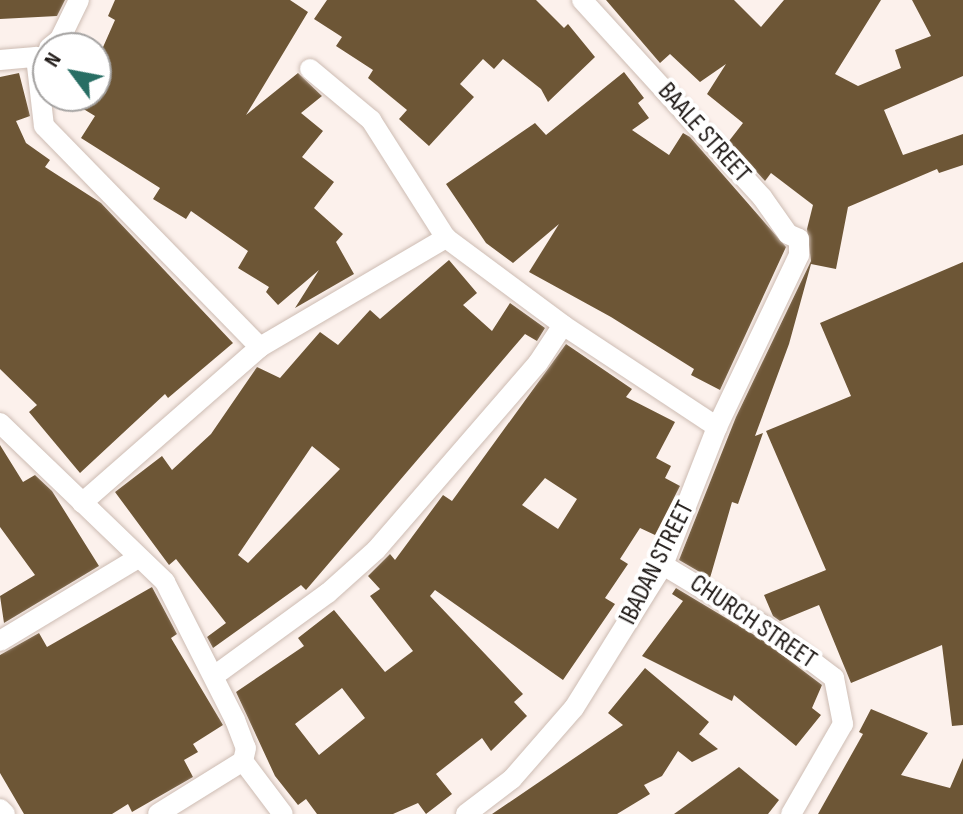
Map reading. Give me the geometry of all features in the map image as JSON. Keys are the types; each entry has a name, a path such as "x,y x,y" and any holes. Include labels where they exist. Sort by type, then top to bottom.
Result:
{"street":[{"path":"63,32 79,0"},
{"name":"BAALE STREET","path":"582,0 762,197 788,234 799,239 799,255 789,273"},
{"path":"0,60 32,53"},
{"path":"310,69 371,120 446,238 563,325 717,427"},
{"path":"44,112 44,126 260,347"},
{"path":"82,503 260,347 446,238"},
{"name":"IBADAN STREET","path":"466,814 512,779 574,708 663,565 717,427 789,273"},
{"path":"214,676 328,593 376,550 538,363 563,325"},
{"path":"0,423 165,582 214,676 246,748 243,761 158,814"},
{"path":"0,641 138,558"},
{"name":"CHURCH STREET","path":"663,565 768,628 834,678 845,715 843,724 791,814"},
{"path":"243,761 283,814"},
{"path":"0,809 5,814"}],"building":[{"path":"0,0 65,0 57,16 0,19"},
{"path":"115,0 290,0 308,12 246,115 298,73 322,96 301,113 323,131 302,157 334,182 314,208 343,234 336,242 354,274 295,308 319,270 278,305 266,292 269,287 238,268 248,251 191,211 186,219 153,199 160,188 81,138 95,116 88,112 112,112 110,32 115,20 108,16"},
{"path":"327,0 536,0 564,28 568,24 595,57 548,102 541,89 503,59 494,69 483,59 460,84 474,97 429,146 399,119 407,110 368,78 373,70 336,46 342,37 314,19"},
{"path":"606,0 734,0 761,27 784,0 881,0 835,74 858,86 901,68 895,50 931,36 912,0 963,0 963,76 884,110 903,155 963,134 963,165 939,173 937,169 848,207 836,269 811,264 789,344 755,436 763,433 738,504 732,502 710,578 679,560 736,417 811,261 807,229 813,205 771,173 765,181 729,141 743,123 707,94 726,64 700,82 670,54 660,63"},
{"path":"624,72 644,98 638,103 649,118 632,130 669,155 683,133 690,137 786,247 720,390 691,375 694,369 611,317 529,272 559,224 513,263 486,243 446,184 535,123 546,135"},
{"path":"19,73 30,116 16,121 26,143 50,160 45,167 101,203 233,343 168,398 165,394 80,473 29,412 37,405 0,369 0,77"},
{"path":"449,260 477,293 463,305 492,331 510,303 545,328 537,341 525,334 306,590 301,585 213,648 207,637 226,623 176,559 169,565 115,492 162,456 172,470 211,434 257,367 280,378 320,332 338,345 370,310 380,319","holes":["312,446 340,469 248,563 238,555"]},
{"path":"963,262 963,725 952,726 942,645 851,683 819,605 780,621 773,616 764,595 826,570 766,431 851,396 820,323"},
{"path":"566,344 632,389 626,397 675,422 656,458 671,466 665,478 680,486 655,535 640,528 620,559 628,564 605,598 615,604 563,680 435,590 430,596 523,694 514,702 527,716 491,751 482,738 436,774 452,794 426,814 418,803 393,814 317,814 306,799 298,805 275,776 236,692 304,646 298,638 334,610 385,672 413,651 370,596 380,589 368,576 390,554 395,560 443,495 452,501","holes":["545,478 577,499 558,529 522,505","342,688 365,718 319,755 295,724"]},
{"path":"0,445 23,482 35,475 52,491 99,566 4,623 0,596 35,575 0,527"},
{"path":"152,587 177,634 171,638 223,725 193,744 198,752 184,760 193,777 132,812 128,804 112,814 24,814 0,773 0,655 39,633 47,647"},
{"path":"676,588 761,639 822,685 812,708 821,715 796,746 734,695 732,701 642,656 683,601 672,594"},
{"path":"645,668 709,722 699,734 718,749 692,762 678,751 662,776 644,785 650,794 617,814 492,814 623,725 608,713"},
{"path":"871,709 928,733 901,775 950,788 963,758 963,814 818,814 863,734 859,732"},
{"path":"739,767 779,800 768,814 674,814"}]}
